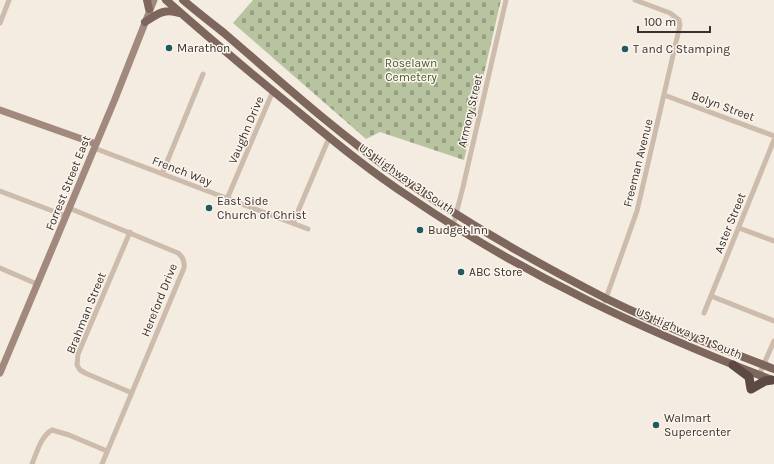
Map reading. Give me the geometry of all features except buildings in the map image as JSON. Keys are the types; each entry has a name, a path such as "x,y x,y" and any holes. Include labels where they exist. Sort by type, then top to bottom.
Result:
{"highway":[{"path":"733,365 749,377 751,389 765,381 773,380"}],"main road":[{"path":"147,0 149,9"},
{"name":"Forrest Street East","path":"0,373 154,0"},
{"name":"US Highway 31 South","path":"166,0 329,138 380,177 453,226 485,246 602,308 671,340 773,380"},
{"name":"US Highway 31 South","path":"186,2 297,96 362,148 396,174 455,214 490,235 606,298 774,370"},
{"path":"145,22 159,12 172,11 181,14"},
{"path":"0,110 95,146"}],"street":[{"path":"0,24 9,0"},
{"name":"Armory Street","path":"453,226 506,0"},
{"name":"Freeman Avenue","path":"602,308 637,211 680,25 679,20 670,13 635,0"},
{"path":"162,174 203,74"},
{"name":"Vaughn Drive","path":"228,199 273,91"},
{"name":"Bolyn Street","path":"664,95 774,136"},
{"path":"294,223 329,138"},
{"name":"Aster Street","path":"704,313 774,140"},
{"name":"French Way","path":"95,146 162,174 308,229"},
{"path":"0,191 66,216"},
{"name":"Hereford Drive","path":"69,208 178,253 183,257 185,262 184,268 102,464"},
{"path":"739,228 774,241"},
{"name":"Brahman Street","path":"130,232 78,354 77,365 80,370 85,373 132,393"},
{"path":"0,268 37,284"},
{"path":"711,296 774,321"},
{"path":"760,375 774,341"},
{"path":"32,464 43,438 52,430 69,435 107,451"}],"green space":[{"name":"Roselawn Cemetery","path":"253,0 501,0 464,160 380,132 366,139 233,23"}],"place":[{"name":"Marathon","path":"169,48"},
{"name":"T and C Stamping","path":"625,49"},
{"name":"East Side Church of Christ","path":"209,208"},
{"name":"Budget Inn","path":"420,230"},
{"name":"ABC Store","path":"461,272"},
{"name":"Walmart Supercenter","path":"656,425"}]}
